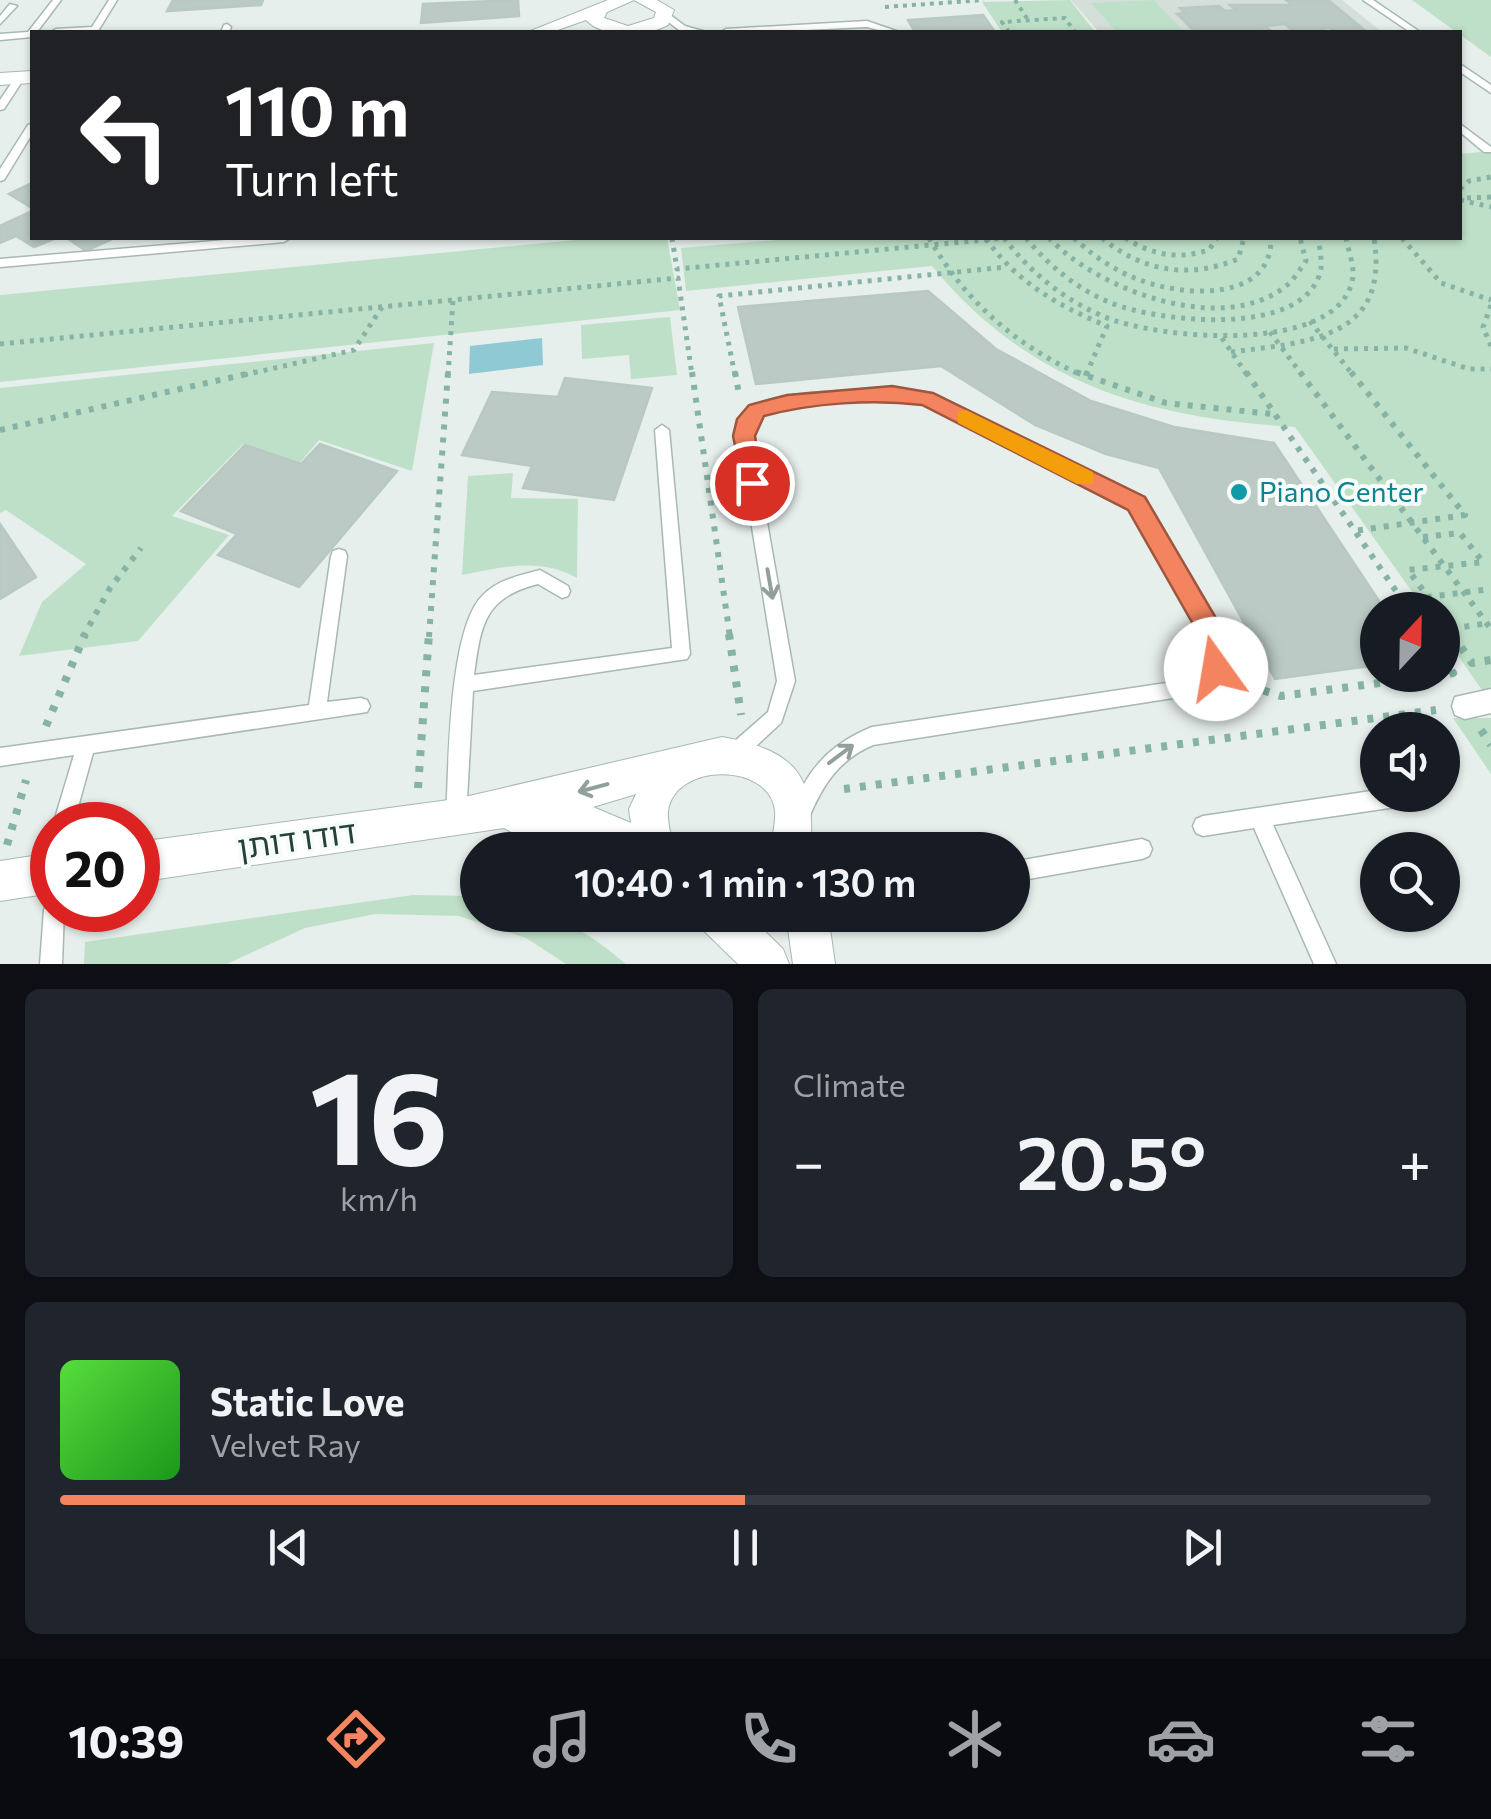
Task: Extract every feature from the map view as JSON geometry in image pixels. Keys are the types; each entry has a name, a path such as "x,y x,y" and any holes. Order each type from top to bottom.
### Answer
{"street":[{"path":"638,30 652,28 664,9 642,0"},
{"path":"611,3 595,20 619,30"},
{"path":"542,30 611,3"},
{"path":"740,750 784,787 794,810 794,832"},
{"name":"דודו דותן","path":"160,859 456,818 560,796 710,753 740,750"},
{"path":"650,832 654,797 668,776 687,761"},
{"name":"דודו דותן","path":"456,818 578,820 614,832"},
{"path":"2,868 30,871"},
{"path":"735,932 768,964"},
{"path":"813,932 814,964"}],"lane":[{"path":"35,30 56,0"},
{"path":"82,30 95,29 113,0"},
{"path":"1367,0 1412,30"},
{"path":"1379,0 1388,12"},
{"path":"0,21 13,6"},
{"path":"664,9 677,26 694,30"},
{"path":"761,30 867,24 887,30"},
{"path":"0,37 30,34"},
{"path":"1462,68 1491,90"},
{"path":"0,107 17,78"},
{"path":"1464,131 1491,133"},
{"path":"1464,131 1488,150"},
{"path":"0,178 27,144"},
{"path":"0,263 181,242 232,240"},
{"path":"740,750 775,717 786,680 745,446 746,424 757,410 774,404 912,394 1136,504 1210,630 1217,652 1212,675 1194,687 872,736 837,755 808,794 798,832"},
{"path":"466,684 681,654 662,430"},
{"path":"318,712 338,556"},
{"path":"456,818 467,655 482,605 510,584 540,577 562,592"},
{"path":"0,757 361,706"},
{"path":"70,802 86,745"},
{"path":"1202,826 1360,802"},
{"path":"1259,817 1324,964"},
{"path":"1030,869 1142,850"},
{"path":"51,964 53,932"}],"path":[{"path":"1015,0 1029,20"},
{"path":"1008,30 1002,22 1065,18 1074,30"},
{"path":"1462,187 1469,181 1491,177"},
{"path":"1462,199 1491,196"},
{"path":"1462,199 1491,206"},
{"path":"672,240 740,750"},
{"path":"988,240 1008,267 1056,304 1107,326 1086,376"},
{"path":"1006,240 1022,263 1063,296 1118,322 1182,338 1270,332 1320,318 1349,289 1355,259 1347,240"},
{"path":"1028,240 1043,260 1078,287 1123,308 1177,320 1234,320 1292,306 1316,286 1325,263 1319,240"},
{"path":"1051,240 1081,270 1117,289 1162,302 1215,305 1272,296 1298,280 1306,261 1301,240"},
{"path":"1077,240 1114,269 1145,282 1180,290 1216,291 1248,282 1267,268 1274,252 1271,240"},
{"path":"1105,240 1146,264 1195,272 1238,259 1246,247 1244,240"},
{"path":"1129,240 1151,252 1180,258 1208,250 1216,240"},
{"path":"1231,352 1322,336 1360,316 1379,282 1374,240"},
{"path":"1404,240 1441,283 1491,302 1482,327 1491,346"},
{"path":"0,344 454,300 931,241 949,273 1004,331 1086,376 1166,403 1272,414"},
{"path":"746,424 719,296 1008,267"},
{"path":"409,824 419,786 454,300"},
{"path":"0,430 354,350 383,307"},
{"path":"1310,321 1465,515 1354,531"},
{"path":"1270,332 1490,625"},
{"path":"1222,338 1396,592"},
{"path":"1333,349 1406,348 1469,369 1491,369"},
{"path":"1422,537 1460,533 1483,562 1408,570 1428,597 1491,589"},
{"path":"2,868 35,752 91,619 112,578 141,548"},
{"path":"1490,625 1448,629 1472,663 1491,660"},
{"path":"1212,675 1281,696 1360,686"},
{"path":"808,794 1478,704"}],"shaded area":[{"path":"1071,0 1342,0 1380,30 1097,30"}],"green space":[{"path":"1070,0 1093,30 1001,30 982,2"},
{"path":"1154,0 1182,30 1115,30 1091,3"},
{"path":"1412,0 1491,0 1491,57 1462,36 1462,30 1454,30"},
{"path":"1491,151 1491,703 1460,658 1460,592 1412,592 1295,427 1190,415 1095,387 1009,340 969,306 932,266 686,291 681,248 776,240 1462,240 1462,154"},
{"path":"576,240 667,240 680,310 0,382 0,295"},
{"path":"670,317 677,375 631,379 629,355 582,359 581,325"},
{"path":"434,343 412,471 319,440 299,464 243,444 172,516 229,535 138,641 19,656 42,602 86,564 6,510 0,513 0,388"},
{"path":"513,473 511,498 578,499 577,578 535,566 462,575 468,476"},
{"path":"1460,718 1491,718 1491,774 1460,728"},
{"path":"413,895 460,896 460,916 375,914 305,928 227,964 84,964 85,942"},
{"path":"508,932 582,932 626,964 566,964 526,938"}],"water":[{"path":"542,338 543,365 469,374 470,346"}],"building":[{"path":"173,0 263,0 261,5 167,11"},
{"path":"518,0 519,16 421,23 423,4"},
{"path":"1286,0 1328,0 1365,30 1292,30 1285,24 1265,26 1270,30 1193,30 1177,14 1185,13 1180,8 1219,6 1225,11 1236,10 1230,5 1292,5"},
{"path":"983,15 994,30 914,30 908,20"},
{"path":"30,184 30,207 9,194"},
{"path":"30,212 30,240 51,240 34,247 16,236 0,243 0,226"},
{"path":"70,240 110,240 86,251"},
{"name":"Piano Center","path":"928,291 996,349 1091,401 1174,427 1274,443 1373,592 1360,592 1360,667 1275,679 1159,468 1106,454 1035,425 941,366 756,384 738,307"},
{"path":"565,378 652,388 614,500 523,488 532,466 462,455 492,392 558,397"},
{"path":"320,444 397,471 299,587 218,555 237,534 181,511 245,445 301,464"},
{"path":"0,524 36,577 0,599"}],"slow traffic":[{"path":"966,418 1085,478"}],"place":[{"name":"Piano Center","path":"1239,492"}],"route":[{"path":"752,483 744,436 748,419 757,410 787,402 892,394 926,398 1136,504 1146,513 1210,630 1217,652 1216,669"}]}
